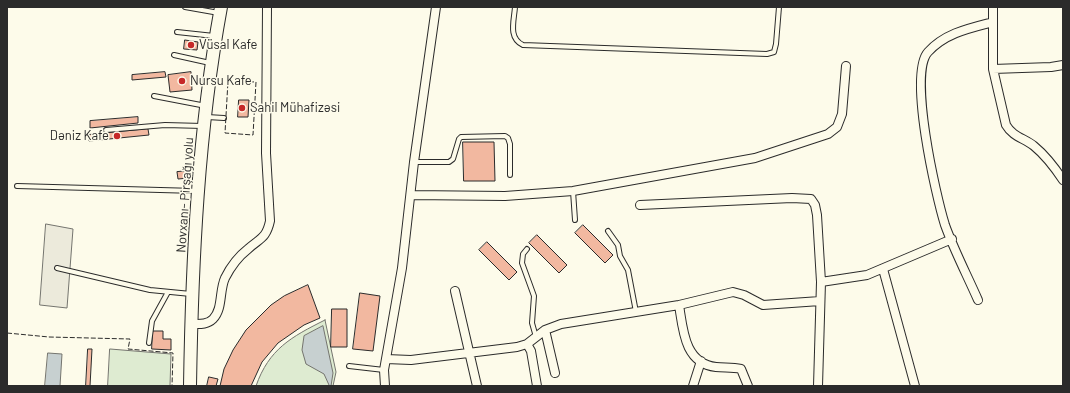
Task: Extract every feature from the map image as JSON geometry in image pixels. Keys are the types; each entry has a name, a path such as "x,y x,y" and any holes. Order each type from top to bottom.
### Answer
{"main road":[{"name":"Novxanı- Pirşağı yolu","path":"190,386 198,191 205,116 220,10"}],"street":[{"path":"192,324 207,323 212,320 217,313 225,278 248,249 263,238 268,232 270,221 266,154 267,7"},
{"path":"386,386 384,370 402,268 414,162 436,7"},
{"path":"993,7 993,69 1006,125 1011,133 1032,144 1057,170 1063,180"},
{"path":"978,300 945,225 926,146 922,66 927,52 945,38 963,29 993,22"},
{"path":"993,69 1051,67 1063,65"},
{"path":"411,195 505,196 573,191 755,158 828,134 837,127 842,114 846,66"},
{"path":"640,204 792,198 811,199 815,204 817,215 821,282 818,386"},
{"path":"821,282 848,279 883,269 952,239"},
{"path":"883,269 915,386"},
{"path":"455,291 477,386"},
{"path":"386,359 411,360 517,347 527,344 545,330 561,324 679,305 733,292 744,295 764,305 820,301"},
{"path":"679,305 687,347 694,357 715,367 741,369 748,386"},
{"path":"545,330 554,373"},
{"path":"527,344 531,351 537,386"},
{"path":"693,386 701,361"}],"lane":[{"path":"185,7 220,10"},
{"path":"515,7 513,36 516,42 523,45 767,54 774,52 779,7"},
{"path":"177,32 216,36"},
{"path":"174,55 212,64"},
{"path":"154,96 205,116 224,118"},
{"path":"106,130 165,125 205,116"},
{"path":"414,162 449,162 453,159 461,137 505,136 508,138 510,144 510,175"},
{"path":"17,186 198,191"},
{"path":"573,191 575,220"},
{"path":"608,231 618,245 620,256 628,270 636,312"},
{"path":"526,249 521,258 534,296 532,323 536,337"},
{"path":"57,268 137,288 193,294"},
{"path":"149,343 152,321 168,292"},
{"path":"350,366 384,370"}],"green space":[{"path":"325,320 336,372 333,386 256,386 267,362 275,353 302,332"},
{"path":"110,349 171,354 170,386 108,386"}],"shaded area":[{"path":"46,224 73,229 67,308 40,305"},
{"path":"323,326 333,373 331,386 328,386 329,385 324,374 306,364 302,350 304,336"},
{"path":"48,353 62,354 60,386 45,386"}],"building":[{"path":"185,40 198,42 197,50 184,49"},
{"path":"165,72 166,77 132,80 132,75"},
{"path":"191,72 192,90 170,92 168,75"},
{"path":"239,100 249,100 248,117 238,117"},
{"path":"138,117 138,123 90,128 90,121"},
{"path":"148,129 149,135 89,141 88,135"},
{"path":"463,142 494,142 495,181 464,181"},
{"path":"189,171 189,178 178,179 177,172"},
{"path":"583,225 613,255 605,263 575,233"},
{"path":"537,235 567,265 559,273 529,243"},
{"path":"487,242 517,272 509,280 479,250"},
{"path":"308,285 320,318 304,325 278,343 262,362 251,386 220,386 224,369 233,350 246,330 271,305 284,296"},
{"path":"360,293 380,296 373,351 353,349"},
{"path":"332,309 347,309 347,347 331,347"},
{"path":"153,331 163,331 163,339 171,339 171,350 152,349"},
{"path":"88,349 92,349 90,386 86,386"},
{"path":"209,377 218,379 216,386 207,386"}],"fence":[{"path":"228,81 256,82 253,135 225,133 228,81"},
{"path":"7,333 49,337 130,339 128,349 173,353 172,386"}],"place":[{"name":"Vüsal Kafe","path":"191,45"},
{"name":"Nursu Kafe","path":"182,81"},
{"name":"Sahil Mühafizəsi","path":"242,108"},
{"name":"Dəniz Kafe","path":"117,136"}]}
